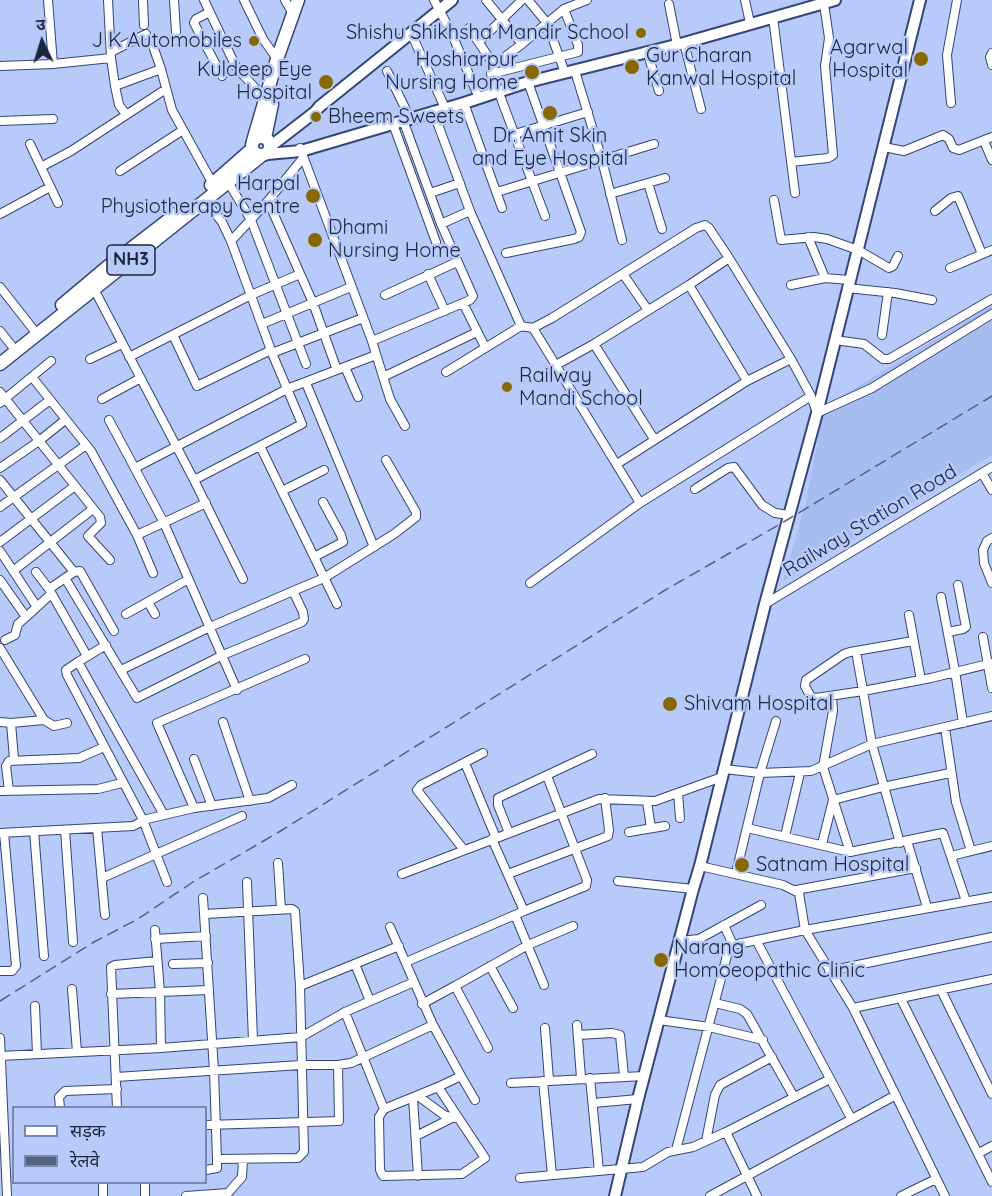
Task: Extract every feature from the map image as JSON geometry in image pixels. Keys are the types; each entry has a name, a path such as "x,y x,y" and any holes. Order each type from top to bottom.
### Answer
{"highway":[{"path":"261,146 290,35 292,14 298,0"},
{"path":"261,146 265,99 277,59 306,0"},
{"name":"NH3","path":"0,355 94,289 205,201 228,182 261,146"},
{"name":"NH3","path":"0,364 106,267 261,146"}],"main road":[{"path":"261,146 308,110 319,107 411,33 436,5 452,0"},
{"path":"261,146 303,151 528,82 680,44 835,0"},
{"path":"615,1196 765,604 817,413 920,0"}],"street":[{"path":"48,0 53,64"},
{"path":"108,0 115,86 119,105 126,114"},
{"path":"143,0 144,25"},
{"path":"174,0 176,32"},
{"path":"204,0 208,13 236,67 265,99"},
{"path":"244,0 259,32 277,59"},
{"path":"285,0 292,14"},
{"path":"486,0 522,44"},
{"path":"479,42 522,0"},
{"path":"528,0 547,23 560,57 570,72 588,111 622,240"},
{"path":"545,216 516,134 491,74 494,65 564,9 587,0"},
{"path":"745,0 750,23"},
{"path":"951,104 947,55 957,0"},
{"path":"669,3 700,109"},
{"path":"791,162 828,158 833,155 825,72 830,38 824,4"},
{"path":"436,5 451,32 479,98"},
{"path":"491,74 578,52 579,49 564,9"},
{"path":"208,13 194,23 222,76"},
{"path":"773,17 795,193"},
{"path":"469,28 494,65"},
{"path":"411,33 445,108"},
{"path":"0,66 53,64 111,55 146,34"},
{"path":"153,46 172,110 213,184"},
{"path":"647,51 659,91"},
{"path":"992,53 990,57 992,65"},
{"path":"115,86 161,69"},
{"path":"387,71 436,242"},
{"path":"506,253 579,237 580,228 528,82"},
{"path":"41,166 71,151 166,89"},
{"path":"464,103 502,208"},
{"path":"433,111 470,211 521,326"},
{"path":"516,134 588,111"},
{"path":"0,121 53,119"},
{"path":"372,341 470,300 473,296 441,224 402,120"},
{"path":"120,171 183,130"},
{"path":"884,147 904,151 943,135 949,139 953,148 959,150 988,139 992,160"},
{"path":"30,144 58,203"},
{"path":"497,192 654,144"},
{"path":"231,241 268,201 303,151"},
{"path":"303,151 372,341 390,399 405,426"},
{"path":"610,194 665,178"},
{"path":"228,182 251,220 306,364"},
{"path":"430,193 460,183"},
{"path":"648,183 662,228"},
{"path":"0,214 50,187"},
{"path":"934,211 951,198 958,196 982,254"},
{"path":"774,200 781,240 808,237 827,239 858,250 889,268 893,266 898,256"},
{"path":"194,480 302,424 272,352 231,241 222,222 205,201"},
{"path":"268,201 324,333 358,397"},
{"path":"441,224 470,211"},
{"path":"446,372 521,326 532,328 705,225 729,258 791,358 811,396 817,413 855,398 992,314"},
{"path":"808,237 825,278"},
{"path":"950,268 992,250"},
{"path":"555,365 594,344 729,258"},
{"path":"385,295 457,262"},
{"path":"129,357 251,295 300,274"},
{"path":"428,274 445,311"},
{"path":"623,274 648,310"},
{"path":"791,285 825,278 932,300"},
{"path":"689,285 747,381"},
{"path":"0,286 35,332"},
{"path":"262,324 351,287"},
{"path":"94,289 139,379 206,503 243,579"},
{"path":"882,335 888,292"},
{"path":"835,340 864,344 883,359 889,359 992,299"},
{"path":"463,303 485,347"},
{"path":"173,335 198,386 272,352 363,318"},
{"path":"532,328 640,503"},
{"path":"0,331 12,346"},
{"path":"383,377 477,332"},
{"path":"90,359 122,344"},
{"path":"594,344 654,439"},
{"path":"135,468 287,389 376,355"},
{"path":"617,464 747,381 791,358"},
{"path":"3,401 51,361"},
{"path":"32,377 86,445 137,535 153,573"},
{"path":"102,399 139,379"},
{"path":"306,383 374,547"},
{"path":"0,392 3,401 23,420 100,517 101,523 89,532 88,536 110,560"},
{"path":"530,583 640,503 811,396"},
{"path":"0,438 50,400"},
{"path":"0,468 65,420"},
{"path":"109,420 164,523 237,690"},
{"path":"0,507 86,445"},
{"path":"260,446 337,604"},
{"path":"121,670 210,627 324,578 414,520 417,514 386,460"},
{"path":"695,489 728,468 734,467 762,505 775,513 789,515"},
{"name":"Railway Station Road","path":"765,604 992,467"},
{"path":"282,491 324,470"},
{"path":"982,473 992,490"},
{"path":"0,480 74,572"},
{"path":"0,542 75,486"},
{"path":"314,557 343,542 323,502"},
{"path":"137,535 206,503"},
{"path":"13,571 93,509"},
{"path":"992,538 987,541 982,550 992,583"},
{"path":"0,551 37,607"},
{"path":"2,644 15,635 18,624 50,592 65,578 79,570 114,631"},
{"path":"36,572 87,656"},
{"path":"65,578 135,696 139,698 223,655 302,622 303,612 293,591"},
{"path":"0,580 26,617"},
{"path":"126,614 188,580"},
{"path":"948,632 966,627 958,585"},
{"path":"941,597 963,723"},
{"path":"148,602 155,614"},
{"path":"909,615 921,680"},
{"path":"0,631 2,644 44,720 54,726 67,723"},
{"path":"983,637 990,664 991,682"},
{"path":"914,641 841,655 806,680 805,686 811,697 832,696 921,680 990,664"},
{"path":"106,645 68,668 66,672 143,820 167,882"},
{"path":"856,651 872,744 883,787 916,868 927,907"},
{"path":"194,808 158,723 305,659"},
{"path":"78,662 164,815"},
{"path":"832,696 833,711 823,767 850,852"},
{"path":"402,874 509,832 605,798 647,802 663,799 723,773 800,772 823,767 872,744 992,716"},
{"path":"0,722 44,720"},
{"path":"736,873 760,773 776,721"},
{"path":"223,722 250,801"},
{"path":"11,723 14,759"},
{"path":"945,728 950,773 958,812 971,851"},
{"path":"104,747 79,758 14,759 7,763 4,791 98,789 122,783"},
{"path":"464,850 417,790 421,785 483,753"},
{"path":"509,832 498,805 498,798 592,754"},
{"path":"194,759 212,806"},
{"path":"465,763 524,910"},
{"path":"785,836 800,772"},
{"path":"833,800 950,773"},
{"path":"406,962 524,910 586,886 587,880 547,776"},
{"path":"0,971 12,971 16,966 2,833 133,826 143,820 194,808 268,798 292,785"},
{"path":"678,793 680,818"},
{"path":"508,874 608,836 605,798"},
{"path":"822,844 833,800"},
{"path":"647,802 651,828"},
{"path":"102,878 242,816"},
{"path":"629,832 665,826"},
{"path":"97,828 105,915"},
{"path":"747,828 850,852 943,833 966,901"},
{"path":"65,830 73,942"},
{"path":"34,831 44,956"},
{"path":"951,856 992,846"},
{"path":"278,863 281,909"},
{"path":"700,866 736,873 796,890 916,868"},
{"path":"618,881 693,889"},
{"path":"247,882 253,1041"},
{"path":"796,890 800,897 805,930 853,1008 945,1196"},
{"path":"676,1150 728,951 733,945 927,907 992,897"},
{"path":"203,898 217,1159 217,1168 207,1170"},
{"path":"680,941 695,940 761,905"},
{"path":"205,914 281,909 295,911 300,986 304,1152 302,1156 294,1158 217,1159"},
{"path":"515,915 544,985"},
{"path":"724,925 733,945"},
{"path":"422,1004 528,945 573,926"},
{"path":"390,927 422,1004 475,1100"},
{"path":"161,1048 160,992 155,934 206,936"},
{"path":"829,971 992,937"},
{"path":"756,940 851,1118"},
{"path":"300,986 399,946"},
{"path":"117,1106 110,971 112,965 157,961"},
{"path":"173,964 208,963"},
{"path":"355,964 370,1001"},
{"path":"490,966 513,1008"},
{"path":"853,1008 992,979"},
{"path":"1,1056 161,1048 301,1036 345,1012 414,982"},
{"path":"455,986 488,1048"},
{"path":"72,989 76,1052"},
{"path":"111,994 209,990"},
{"path":"941,990 992,1094"},
{"path":"901,999 992,1182"},
{"path":"715,1003 744,1011 750,1017 794,1096"},
{"path":"34,1006 37,1054"},
{"path":"345,1012 384,1108"},
{"path":"659,1020 709,1027 763,1040"},
{"path":"577,1024 581,1078"},
{"path":"116,1077 351,1063 434,1025"},
{"path":"545,1028 552,1175"},
{"path":"578,1035 612,1033 620,1035 624,1076"},
{"path":"0,1038 2,1110 10,1181 7,1196"},
{"path":"706,1141 715,1095 720,1084 772,1057"},
{"path":"207,1125 339,1121 338,1065"},
{"path":"438,1087 456,1119 485,1158 465,1174 387,1177 381,1174 379,1117 384,1108 416,1097 461,1076"},
{"path":"511,1083 644,1076"},
{"path":"590,1078 599,1171"},
{"path":"520,1178 643,1167 676,1150 693,1147 726,1132 830,1079"},
{"path":"60,1106 59,1097 65,1092 117,1089"},
{"path":"710,1196 896,1095"},
{"path":"416,1097 444,1115 456,1119"},
{"path":"416,1097 418,1176"},
{"path":"594,1104 638,1099"},
{"path":"416,1136 456,1119"},
{"path":"726,1132 757,1196"},
{"path":"979,1153 992,1146"},
{"path":"186,1196 228,1193 242,1176 243,1159"},
{"path":"901,1196 936,1179"}],"shaded area":[{"path":"992,305 992,455 783,581 806,503 824,407"}],"railway":[{"path":"0,1001 279,832 662,592 787,520 992,396"}],"place":[{"name":"Shishu Shikhsha Mandir School","path":"641,33"},
{"name":"J K Automobiles","path":"254,41"},
{"name":"Agarwal Hospital","path":"921,59"},
{"name":"Gur Charan Kanwal Hospital","path":"632,67"},
{"name":"Hoshiarpur Nursing Home","path":"532,72"},
{"name":"Kuldeep Eye Hospital","path":"326,82"},
{"name":"Dr. Amit Skin and Eye Hospital","path":"550,113"},
{"name":"Bheem Sweets","path":"316,117"},
{"name":"Harpal Physiotherapy Centre","path":"313,196"},
{"name":"Dhami Nursing Home","path":"315,240"},
{"name":"Railway Mandi School","path":"507,387"},
{"name":"Shivam Hospital","path":"670,704"},
{"name":"Satnam Hospital","path":"742,865"},
{"name":"Narang Homoeopathic Clinic","path":"661,960"}]}
